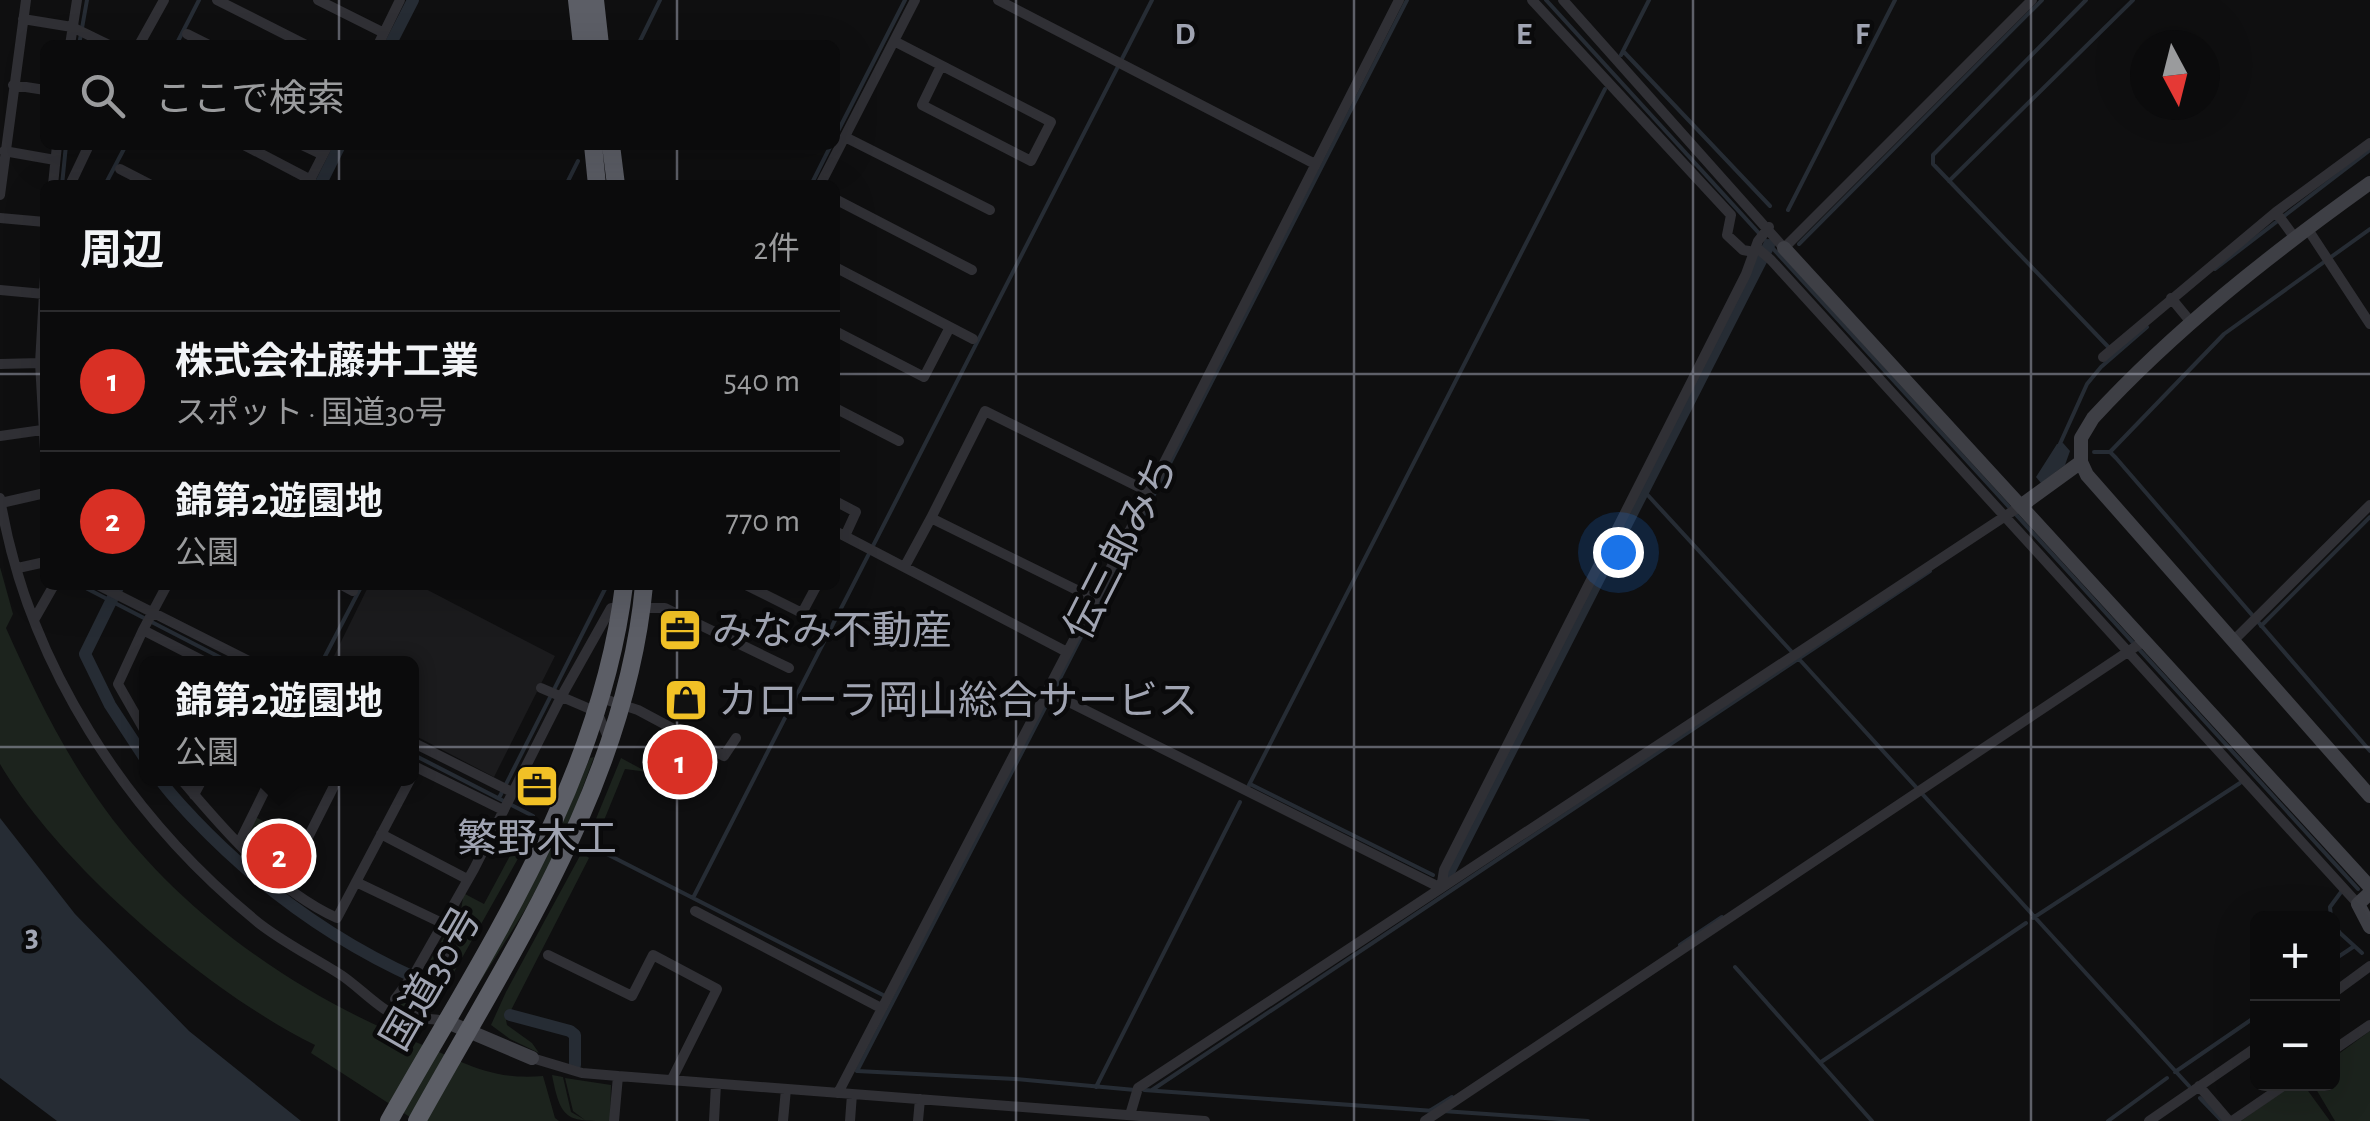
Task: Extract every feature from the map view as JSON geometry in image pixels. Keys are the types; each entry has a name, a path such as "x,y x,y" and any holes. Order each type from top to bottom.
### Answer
{"highway":[{"path":"577,0 581,40"},
{"path":"595,0 599,40"},
{"path":"594,150 596,180"},
{"path":"612,150 615,180"},
{"name":"国道30号","path":"389,1121 551,830 608,704 637,600"},
{"name":"国道30号","path":"417,1121 586,810 610,743 608,704"}],"street":[{"path":"0,195 26,0"},
{"path":"73,40 78,30 77,0"},
{"path":"217,0 296,40"},
{"path":"318,0 384,34"},
{"path":"381,40 400,0"},
{"path":"840,147 915,0"},
{"path":"998,0 1315,164"},
{"name":"伝三郎みち","path":"838,1093 1068,652 1399,0"},
{"path":"1532,0 1604,62 1762,244 2013,511"},
{"path":"1563,0 1604,62 1731,215 1727,235 1743,250 1762,244 1784,248 2358,904 2370,927"},
{"path":"1784,248 2032,0"},
{"path":"141,40 159,2"},
{"path":"23,20 78,30 99,40"},
{"path":"187,34 199,40"},
{"path":"894,41 1052,122 1031,161 922,105 941,66"},
{"path":"12,85 40,89"},
{"path":"845,137 990,210"},
{"path":"2109,353 2370,142"},
{"path":"58,150 68,180"},
{"path":"55,180 83,150"},
{"path":"253,150 305,180"},
{"path":"310,180 325,150"},
{"path":"823,180 838,150"},
{"path":"4,151 62,169"},
{"path":"120,169 141,180"},
{"path":"2370,183 2190,321 2093,418 2082,438 2081,462 2087,475 2370,796"},
{"path":"840,202 972,270"},
{"path":"2279,216 2328,260 2370,324"},
{"path":"0,218 40,222"},
{"path":"1441,888 1444,870 1762,244"},
{"path":"840,270 972,339"},
{"path":"0,290 40,294"},
{"path":"2173,301 2190,321"},
{"path":"840,333 924,377 950,328"},
{"path":"0,364 40,363"},
{"path":"840,411 899,441"},
{"path":"905,566 985,412 1149,492"},
{"path":"0,436 40,441"},
{"path":"1126,1117 1136,1090 2013,511 2081,462"},
{"path":"40,495 0,501 34,620 98,746 154,820 257,922 354,983 389,1012 582,1072 988,1104 1055,1115 1205,1121"},
{"path":"840,503 856,512 840,534 1068,652"},
{"path":"2233,641 2370,505"},
{"path":"931,518 1095,599"},
{"path":"18,568 40,563"},
{"path":"34,620 51,590"},
{"path":"111,590 188,656"},
{"path":"139,721 118,684 164,590"},
{"path":"756,590 802,613 814,590"},
{"path":"395,998 444,924 552,692 610,608 637,600 665,608 789,668"},
{"path":"148,620 236,656"},
{"path":"2133,648 2370,890 2358,904"},
{"path":"1434,1115 2133,648"},
{"path":"1047,691 1441,888"},
{"path":"552,692 608,704 724,756 736,738"},
{"path":"419,746 506,797"},
{"path":"419,774 506,797"},
{"path":"186,786 284,884 337,918 405,786"},
{"path":"194,796 198,786"},
{"path":"240,842 267,786"},
{"path":"284,884 334,786"},
{"path":"381,834 467,879"},
{"path":"356,882 444,924"},
{"path":"414,1017 450,942 453,906"},
{"path":"694,910 882,1008"},
{"path":"548,955 632,996 653,955 717,989 672,1079"},
{"path":"2340,988 2370,966"},
{"path":"2340,1047 2370,1026"},
{"path":"2149,1121 2250,1051"},
{"path":"614,1121 618,1076"},
{"path":"714,1121 716,1084"},
{"path":"2199,1086 2230,1121 2275,1091"},
{"path":"783,1121 786,1089"},
{"path":"850,1121 852,1094"},
{"path":"918,1121 920,1099"},
{"path":"987,1121 988,1104"}],"shaded area":[{"path":"2063,443 2070,451 2065,465 2041,483 2036,477 2057,444"},
{"path":"0,567 13,614 6,628 51,721 105,809 168,882 204,915 283,974 369,1022 475,1068 506,1075 543,1076 559,1121 416,1121 311,1053 315,1045 230,994 140,923 98,884 26,803 0,764"},
{"path":"367,590 428,590 555,656 494,777 419,738 419,656 334,656"},
{"path":"594,757 565,835 525,910 473,993 561,826 590,758"},
{"path":"621,758 647,772 625,769 598,835 591,831"},
{"path":"255,817 303,841 287,872 281,873 246,841"},
{"path":"0,818 75,914 189,1031 301,1121 57,1121 0,1078"},
{"path":"526,826 533,832 436,1004 456,947 463,897 465,894 484,904"},
{"path":"582,852 589,858 506,1020 539,1053 491,1025"},
{"path":"446,933 446,944 411,1007 392,1008 416,985"},
{"path":"2370,1031 2370,1121 2335,1121 2317,1091 2340,1091 2340,1053"},
{"path":"552,1075 563,1077 571,1112 585,1120 573,1111 565,1078 611,1085 610,1121 584,1120 575,1119 568,1115 559,1102"},
{"path":"2283,1091 2308,1091 2330,1121 2241,1121"}],"waterway":[{"path":"80,40 87,0"},
{"path":"179,40 199,0"},
{"path":"393,40 413,0"},
{"path":"640,40 660,0"},
{"path":"840,127 905,0"},
{"path":"693,898 1152,0"},
{"path":"1055,688 1407,0"},
{"path":"1546,0 2358,889"},
{"path":"1621,55 1649,0"},
{"path":"1788,210 1895,0"},
{"path":"1799,244 2042,0"},
{"path":"2086,0 1933,155 1933,164 2115,354"},
{"path":"1949,181 2133,0"},
{"path":"1623,51 1770,206"},
{"path":"1249,785 1605,89"},
{"path":"62,180 66,150"},
{"path":"108,180 123,150"},
{"path":"322,180 338,150"},
{"path":"814,180 828,150"},
{"path":"2215,269 2370,150"},
{"path":"568,180 578,161"},
{"path":"2110,452 2224,334 2370,229"},
{"path":"1449,872 1769,245"},
{"path":"2059,446 2087,384 2147,327"},
{"path":"2094,452 2110,452 2116,458 2370,751"},
{"path":"1644,491 1791,651"},
{"path":"2261,626 2370,517"},
{"path":"1152,1090 1930,571"},
{"path":"90,590 218,656"},
{"path":"117,590 85,654 110,705 139,749"},
{"path":"325,656 359,590"},
{"path":"499,798 604,590"},
{"path":"1799,659 2189,1086"},
{"path":"1049,700 857,1071 1135,1090"},
{"path":"419,758 533,816"},
{"path":"2033,918 2240,783"},
{"path":"1250,784 1433,875"},
{"path":"165,786 219,844 298,910 356,947 418,979"},
{"path":"1096,1087 1240,802"},
{"path":"595,848 883,995"},
{"path":"2330,911 2344,888"},
{"path":"1680,945 1722,917"},
{"path":"1821,1062 2026,923"},
{"path":"2340,933 2362,953"},
{"path":"2340,956 2353,947"},
{"path":"1735,967 1872,1121"},
{"path":"510,1015 570,1031 575,1035 575,1065"},
{"path":"2175,1072 2250,1020"},
{"path":"2108,1121 2167,1078"},
{"path":"1144,1090 1434,1111"},
{"path":"1431,1110 1452,1097"},
{"path":"2200,1098 2222,1121"},
{"path":"1443,1111 1588,1121"}],"place":[{"name":"みなみ不動産","path":"680,630"},
{"name":"カローラ岡山総合サービス","path":"686,700"},
{"name":"株式会社藤井工業","path":"680,762"},
{"name":"繁野木工","path":"537,786"},
{"name":"錦第2遊園地","path":"279,856"}]}
